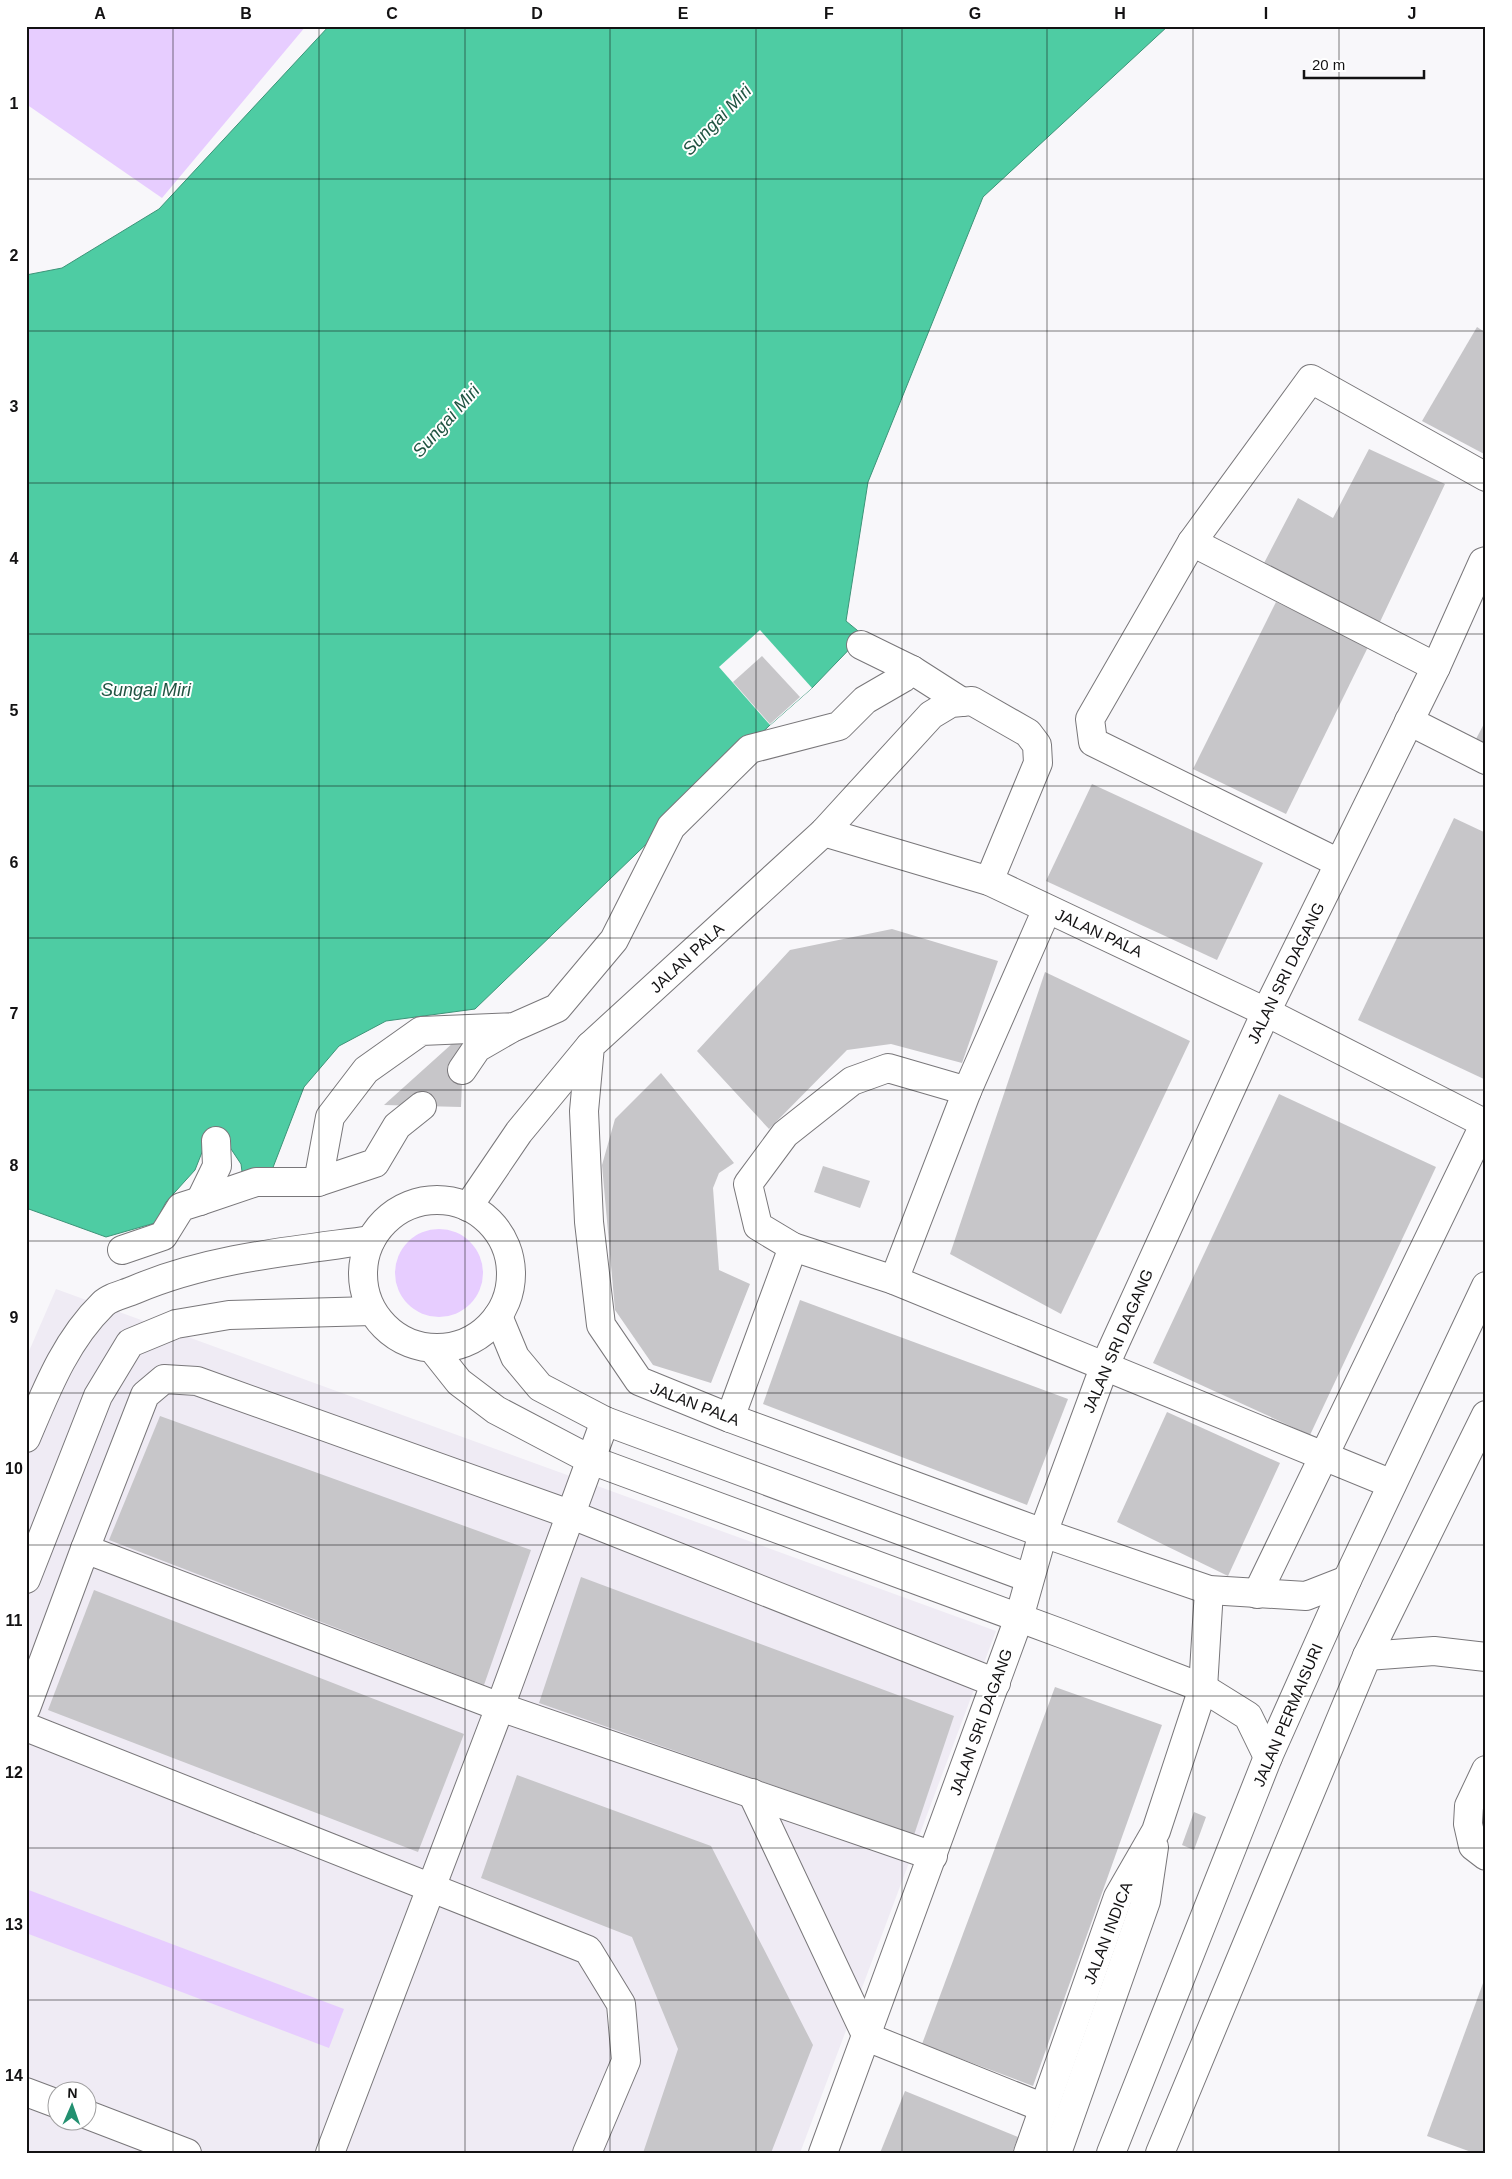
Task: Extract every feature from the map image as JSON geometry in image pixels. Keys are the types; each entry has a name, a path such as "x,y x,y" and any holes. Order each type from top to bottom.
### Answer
{"street":[{"path":"1339,863 1093,742 1090,719 1192,542 1311,379 1486,477"},
{"path":"1192,542 1436,667"},
{"name":"JALAN SRI DAGANG","path":"823,2153 996,1683 1019,1618 1043,1533 1104,1365 1266,1012 1436,667 1483,562 1486,560"},
{"path":"861,645 912,670 962,702"},
{"path":"462,1070 477,1048 514,1027 557,1008 614,940 671,827 750,748 839,726 865,700 904,678 912,670"},
{"path":"824,832 931,715 951,703 972,701 1028,733 1037,745 1038,762 989,881"},
{"path":"1409,721 1486,760"},
{"name":"JALAN PALA","path":"1347,1580 1306,1596 1209,1590 1043,1533 730,1418 639,1381 602,1325 589,1222 584,1111 590,1046 824,832 989,881 1266,1012 1485,1124"},
{"path":"894,1280 967,1091 1047,909"},
{"path":"318,1182 330,1117 366,1070 420,1031 514,1027"},
{"path":"468,1207 519,1132 590,1046"},
{"path":"967,1091 888,1068 852,1081 785,1134 748,1184 758,1226 793,1247 894,1280 1392,1484"},
{"path":"122,1250 163,1236 181,1207 256,1182 318,1182 376,1163 397,1126 422,1106"},
{"path":"1257,1594 1326,1456 1485,1124"},
{"path":"200,1201 217,1166 216,1141"},
{"path":"423,1201 446,1201 468,1207 488,1221 504,1242 511,1266 509,1292 498,1316 480,1334 457,1345 432,1348 408,1343 388,1330 372,1311 364,1288 363,1263 371,1240 384,1222 402,1209 423,1201"},
{"path":"26,1438 46,1388 72,1340 104,1303 159,1279 223,1261 371,1240"},
{"path":"730,1418 793,1247"},
{"name":"JALAN PERMAISURI","path":"1111,2153 1268,1757 1347,1580 1486,1286"},
{"path":"26,1579 98,1396 130,1342 176,1324 229,1315 372,1311"},
{"path":"498,1316 515,1357 540,1387 605,1421 1029,1578"},
{"path":"432,1348 459,1382 496,1410 591,1460 1203,1688 1248,1716 1268,1757"},
{"path":"26,1708 84,1549 145,1395 164,1379 197,1380 572,1515 996,1683"},
{"path":"1163,2150 1367,1656 1486,1415"},
{"path":"330,2153 500,1707 605,1421"},
{"path":"84,1549 500,1707 933,1856"},
{"name":"JALAN INDICA","path":"1028,2153 1118,1898 1156,1831 1203,1688 1209,1590"},
{"path":"1367,1656 1434,1651 1486,1657"},
{"path":"26,1727 588,1950 621,2004 626,2062 587,2153"},
{"path":"1486,1770 1469,1806 1468,1824 1473,1846 1486,1856"},
{"path":"752,1793 867,2037 1044,2108"},
{"path":"1058,2153 1146,1901 1156,1831"},
{"path":"26,2092 48,2100"},
{"path":"98,2119 187,2153"}],"shaded area":[{"path":"26,26 306,26 162,198 26,104"},
{"path":"439,1229 456,1232 470,1242 480,1256 483,1273 480,1290 470,1304 456,1314 439,1317 422,1314 408,1304 398,1290 395,1273 398,1256 408,1242 422,1232"},
{"path":"56,1289 996,1631 800,2153 26,2153 26,1358"},
{"path":"26,1889 344,2009 329,2048 26,1933"}],"water":[{"name":"Sungai Miri","path":"329,26 1168,26 983,197 868,482 846,621 863,635 812,688 770,725 475,1009 386,1021 339,1046 304,1087 272,1170 243,1179 241,1164 223,1137 208,1137 195,1170 166,1202 155,1223 106,1237 26,1208 26,275 62,268 159,209"}],"pier":[{"path":"760,630 812,688 770,725 719,667"}],"building":[{"path":"1477,327 1486,333 1486,455 1422,421"},
{"path":"1369,449 1445,484 1379,624 1263,565 1298,498 1333,518"},
{"path":"1276,602 1368,647 1286,814 1193,769"},
{"path":"762,656 800,697 770,724 733,682"},
{"path":"1486,720 1486,744 1476,739"},
{"path":"1092,784 1263,863 1217,960 1046,881"},
{"path":"1454,818 1486,833 1486,1080 1358,1020"},
{"path":"892,929 998,961 962,1063 891,1044 847,1050 769,1129 697,1051 790,950"},
{"path":"1045,972 1190,1041 1061,1314 950,1254"},
{"path":"464,1033 461,1107 384,1105"},
{"path":"661,1073 734,1163 719,1173 713,1188 719,1270 750,1284 711,1383 653,1365 615,1310 602,1165 615,1119"},
{"path":"1279,1094 1436,1167 1310,1435 1153,1363"},
{"path":"823,1166 870,1181 860,1208 814,1192"},
{"path":"800,1300 1068,1399 1027,1505 763,1404"},
{"path":"1167,1412 1280,1463 1228,1576 1117,1522"},
{"path":"160,1416 531,1550 484,1685 109,1540"},
{"path":"581,1577 954,1716 914,1835 539,1703"},
{"path":"94,1590 464,1734 418,1852 48,1710"},
{"path":"1055,1687 1162,1725 1033,2086 922,2044"},
{"path":"517,1775 711,1846 813,2045 771,2153 643,2153 678,2049 632,1937 481,1878"},
{"path":"1194,1812 1206,1817 1194,1850 1182,1845"},
{"path":"1486,1975 1486,2153 1474,2153 1427,2136"},
{"path":"905,2091 1018,2137 1012,2153 880,2153"}]}
